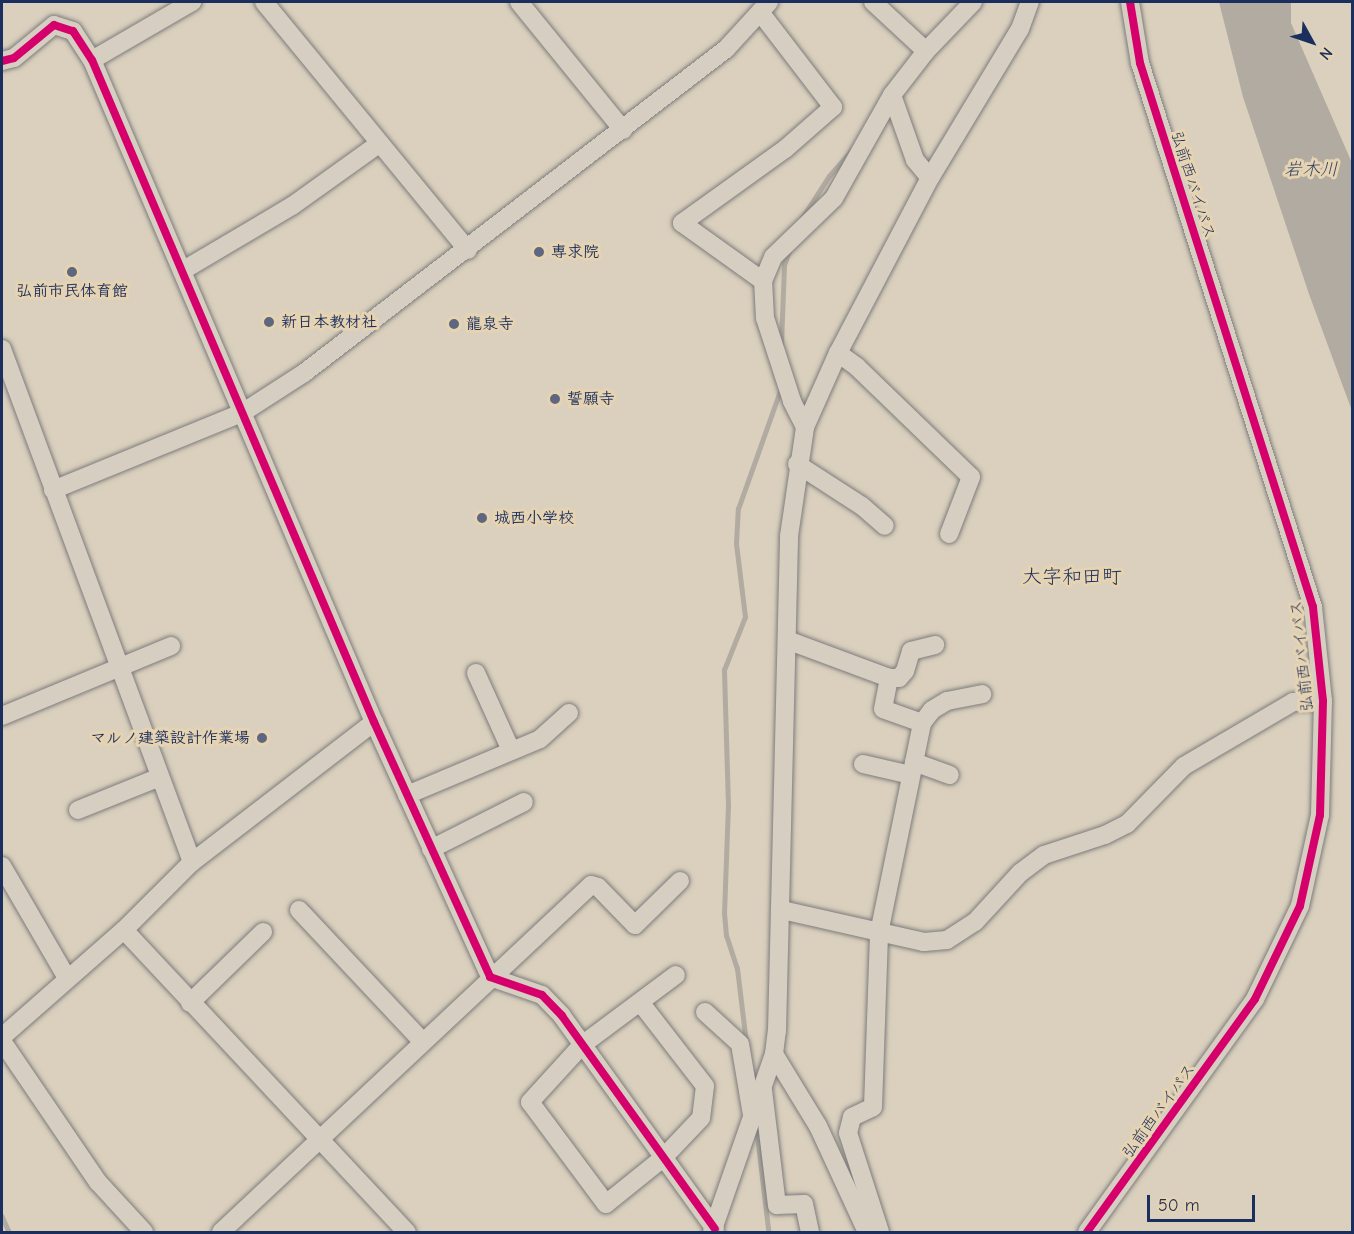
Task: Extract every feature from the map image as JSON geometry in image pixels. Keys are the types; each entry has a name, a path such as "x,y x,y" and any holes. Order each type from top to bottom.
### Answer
{"street":[{"path":"92,60 192,2"},
{"path":"264,2 468,250"},
{"path":"519,2 623,130"},
{"path":"873,2 926,51"},
{"path":"805,427 792,401 765,318 763,281 773,257 834,198 892,95 926,51 973,2"},
{"path":"713,1231 774,1054 782,910 789,536 797,464 805,427 838,353 930,178 1020,29 1030,2"},
{"name":"弘前西バイパス","path":"1087,1233 1255,999 1300,906 1320,814 1323,701 1313,607 1140,63 1130,2"},
{"path":"53,490 242,413 304,373 468,250 726,49 764,7 833,107 785,149 682,223 763,281"},
{"path":"2,61 14,58 54,25 73,31 92,60 374,722 490,978 542,995 582,1045 713,1231"},
{"path":"892,95 915,160 930,178"},
{"path":"182,271 292,206 380,143"},
{"path":"2,349 117,666 192,862"},
{"path":"838,353 857,367 971,477 949,534"},
{"path":"797,464 862,506 885,526"},
{"path":"787,640 889,678 899,678 905,671 911,651 935,645"},
{"path":"2,716 117,666 171,646"},
{"path":"476,673 510,748"},
{"path":"889,678 883,709 922,723"},
{"path":"880,1233 848,1133 852,1117 873,1107 879,933 922,723 932,710 947,701 982,694"},
{"path":"782,910 924,942 947,940 975,922 1020,873 1044,855 1105,835 1127,824 1184,766 1293,702 1323,701"},
{"path":"407,795 510,748 540,739 569,714"},
{"path":"144,1233 98,1182 2,1039 67,978 124,930 192,862 374,722"},
{"path":"863,764 950,775"},
{"path":"78,810 160,777"},
{"path":"431,849 524,802"},
{"path":"2,866 67,978"},
{"path":"221,1233 319,1137 591,885 598,887 635,925 680,881"},
{"path":"299,910 422,1041"},
{"path":"124,930 407,1233"},
{"path":"190,1003 263,932"},
{"path":"640,1002 705,1086 701,1118 663,1158 606,1204 530,1102 582,1045 676,975"},
{"path":"705,1012 740,1044 752,1115"},
{"path":"774,1054 818,1126 867,1233"},
{"path":"763,1085 777,1205 804,1204 810,1233"}],"water":[{"name":"岩木川","path":"1219,2 1291,2 1291,23 1352,163 1352,411 1309,294 1243,97"}],"waterway":[{"path":"802,218 829,176 852,150"},
{"path":"781,344 784,265 789,251"},
{"path":"746,1043 737,969 726,936 724,914 728,806 724,670 745,617 736,544 738,509 781,388"},
{"path":"757,1132 769,1232"},
{"path":"2,1216 9,1232"}],"cycle path":[{"path":"1087,1232 1255,999 1300,906 1320,815 1323,701 1313,607 1140,63 1130,2"},
{"path":"2,61 14,58 54,25 73,31 92,60 374,722 490,977 542,995 562,1016 715,1229"}],"place":[{"name":"専求院","path":"539,252"},
{"name":"弘前市民体育館","path":"72,272"},
{"name":"新日本教材社","path":"269,322"},
{"name":"龍泉寺","path":"454,324"},
{"name":"誓願寺","path":"555,399"},
{"name":"城西小学校","path":"482,518"},
{"name":"マルノ建築設計作業場","path":"262,738"}],"district":[{"name":"大字和田町","path":"1072,576"}]}
